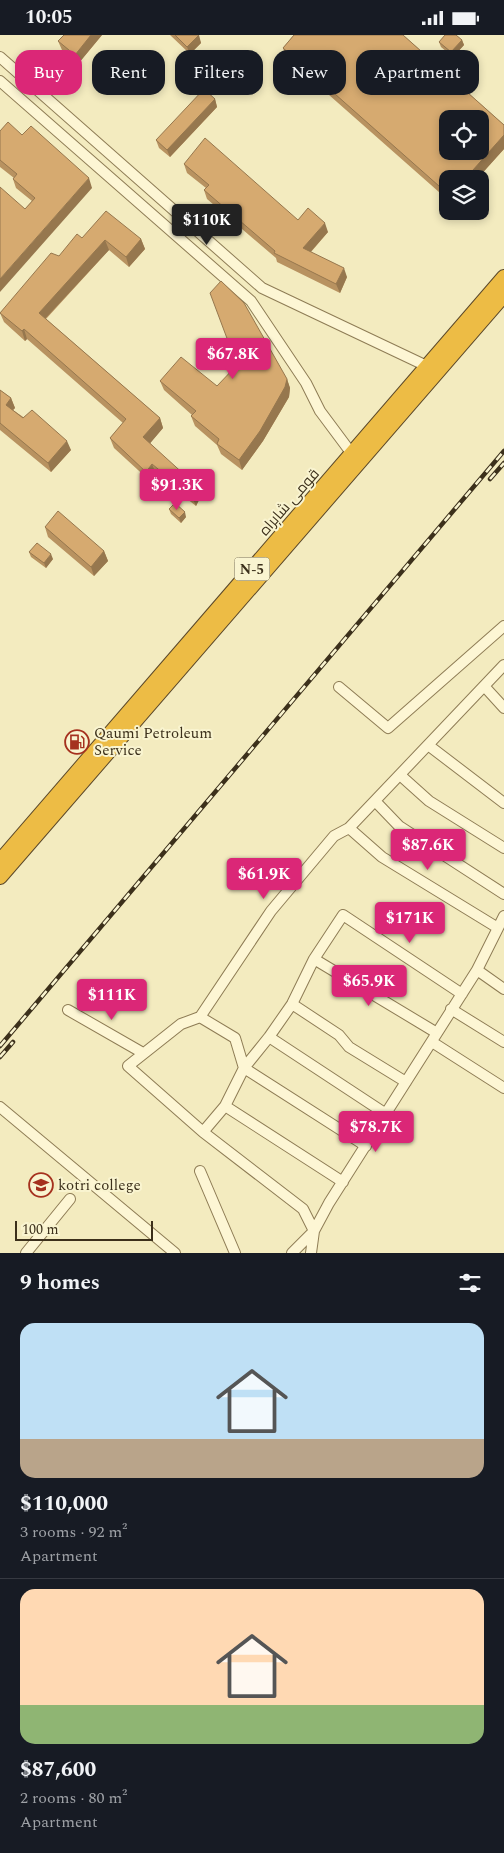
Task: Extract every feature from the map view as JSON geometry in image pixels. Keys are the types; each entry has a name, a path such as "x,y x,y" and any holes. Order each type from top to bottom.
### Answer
{"highway":[{"name":"قومی شاہراہ","path":"0,877 432,369 504,277"},
{"name":"قومی شاہراہ","path":"432,369 504,295"},
{"name":"قومی شاہراہ","path":"0,861 356,458"}],"street":[{"path":"0,57 262,288 432,369"},
{"path":"0,81 251,301 306,383 320,411 356,458"},
{"path":"339,687 388,728 504,625"},
{"path":"311,1253 314,1231 302,1209 203,1132 128,1066 181,1025 200,1017 271,911 334,836 349,828 504,665"},
{"path":"484,686 504,708"},
{"path":"428,745 504,803"},
{"path":"400,775 429,801 504,848"},
{"path":"374,801 400,826 504,894"},
{"path":"349,828 382,857 498,928"},
{"path":"203,1132 225,1106 244,1068 292,1004 314,959 344,915 462,994"},
{"path":"292,1253 314,1231 477,970 504,916"},
{"path":"314,959 435,1038 504,1087"},
{"path":"477,970 504,989"},
{"path":"292,1004 339,1035 349,1047 406,1082"},
{"path":"451,1009 504,1042"},
{"path":"68,1010 143,1053"},
{"path":"200,1017 235,1037 244,1068 366,1146"},
{"path":"269,1037 386,1115"},
{"path":"225,1106 343,1182"},
{"path":"0,1107 175,1253"},
{"path":"200,1171 236,1253"},
{"path":"26,1253 70,1199"}],"building":[{"path":"64,35 91,35 79,50 69,50 58,41"},
{"path":"175,35 199,35 187,47"},
{"path":"294,35 403,35 420,50 356,50 356,95 470,95 487,110 439,110 439,160 482,160 473,170 439,170 439,186 336,95 346,95 346,50 285,50 283,48"},
{"path":"445,35 456,35 462,40 453,50 449,50 439,42"},
{"path":"198,95 211,95 215,99 167,150 156,140"},
{"path":"489,112 504,125 504,135 489,152"},
{"path":"8,122 22,135 31,126 89,178 0,279 0,187 25,209 35,198 13,179 17,174 0,160 0,131"},
{"path":"205,138 298,220 308,208 325,223 303,248 344,268 336,284 274,253 275,251 204,190 209,185 184,164"},
{"path":"106,211 141,239 126,257 105,240 39,313 160,418 143,437 198,487 192,497 152,464 146,472 110,438 126,419 24,329 22,331 0,313 51,253 59,256 77,234 82,238"},
{"path":"221,281 244,303 287,379 285,387 260,431 239,460 217,444 219,439 191,416 196,411 160,381 181,357 217,386 237,365 210,293"},
{"path":"0,390 11,398 6,405 23,418 32,410 67,441 48,463 0,423"},
{"path":"175,503 185,512 179,518 169,509"},
{"path":"58,511 104,551 91,567 45,527"},
{"path":"37,543 51,554 44,563 29,552"}],"railway":[{"path":"0,1046 504,451"},
{"path":"490,479 504,463"},
{"path":"0,1057 13,1042"}],"place":[{"name":"Qaumi Petroleum Service","path":"77,742"},
{"name":"kotri college","path":"41,1185"}]}
